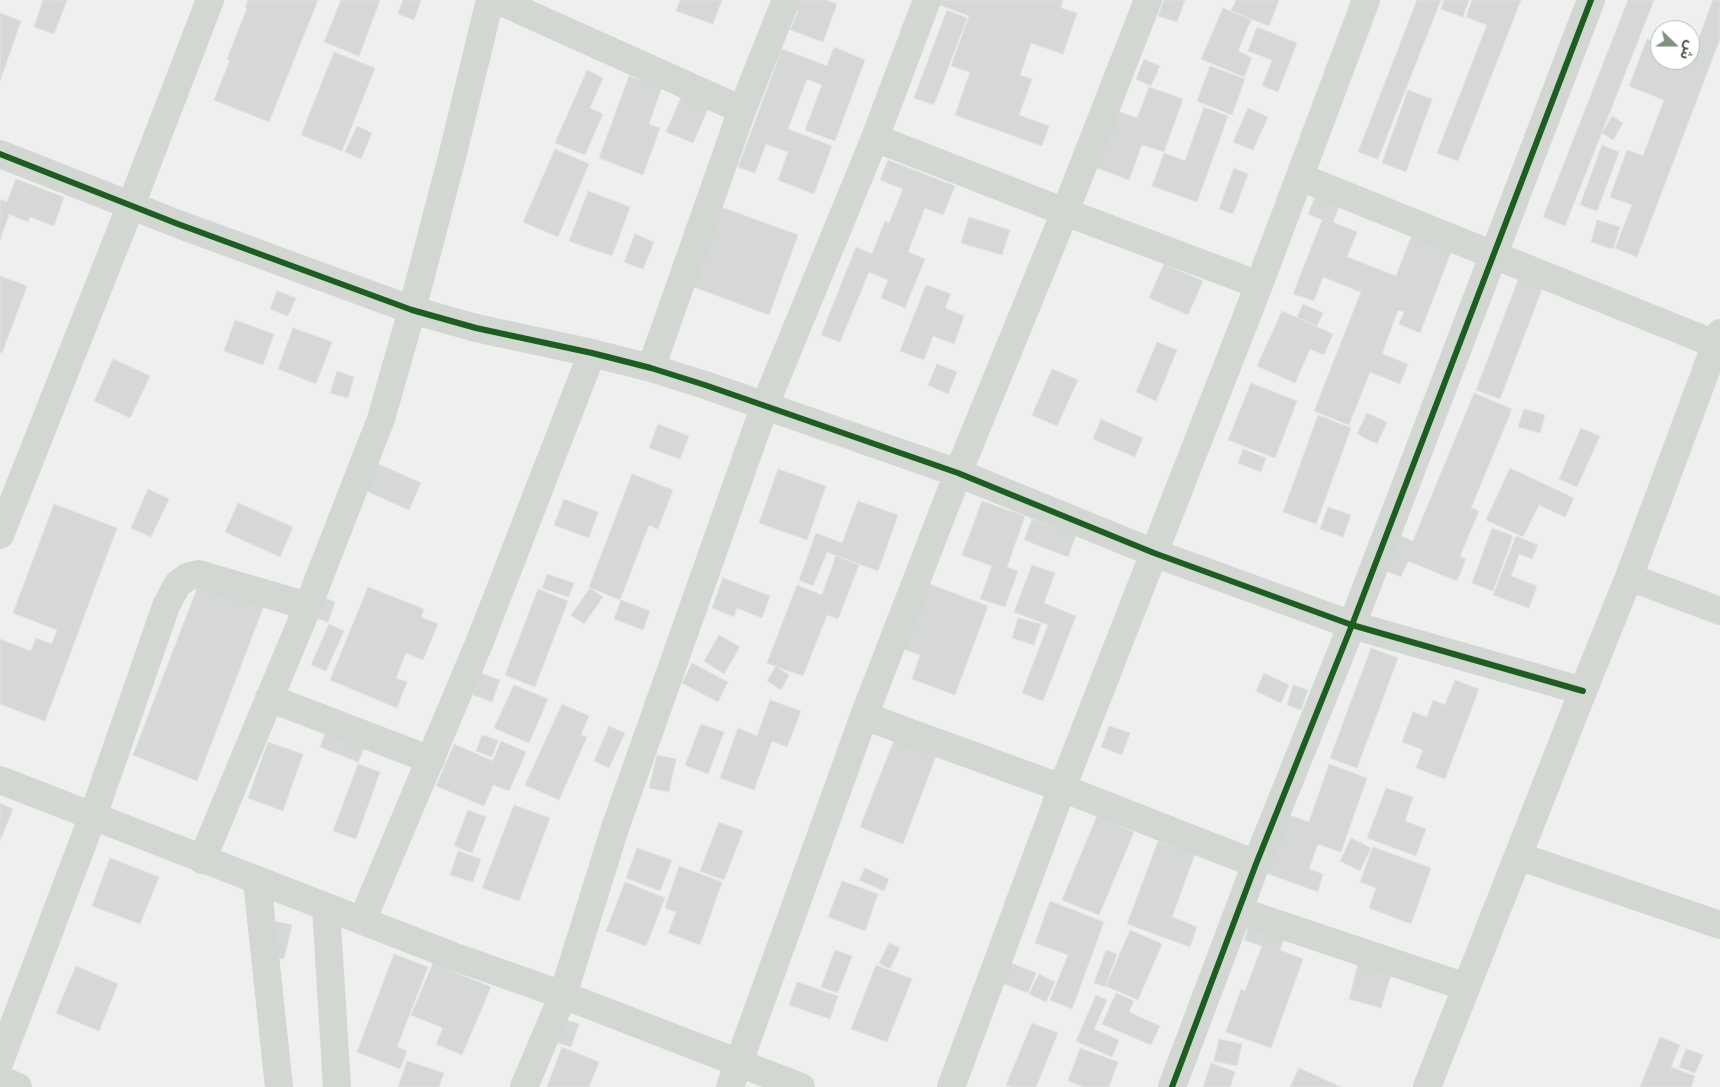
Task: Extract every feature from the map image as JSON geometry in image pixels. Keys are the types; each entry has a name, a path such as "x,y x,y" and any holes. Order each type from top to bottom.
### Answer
{"street":[{"path":"2,524 131,205 210,0"},
{"path":"202,860 308,606 381,418 412,310 490,0"},
{"path":"498,0 742,110"},
{"path":"651,368 742,110 786,0"},
{"path":"524,1087 562,995 615,828 765,405 875,138 927,0"},
{"path":"734,1076 864,716 958,473 1065,212 1148,0"},
{"path":"951,1087 1062,788 1259,285 1366,0"},
{"path":"1172,1087 1256,864 1352,625 1591,0"},
{"path":"875,138 1259,285"},
{"path":"0,154 412,310 476,328 651,368 765,405 958,473 1154,552 1352,625 1583,691"},
{"path":"1300,177 1719,341 1629,577 1427,1087"},
{"path":"362,921 480,641 592,353"},
{"path":"0,1061 93,816 166,606 177,585 187,577 198,574 308,606"},
{"path":"1629,577 1720,611"},
{"path":"269,698 431,760"},
{"path":"864,716 1062,788 1256,864"},
{"path":"0,780 458,958 562,995 734,1076 801,1087"},
{"path":"1518,856 1720,925"},
{"path":"257,881 279,1087"},
{"path":"326,907 337,1087"},
{"path":"1239,911 1466,987"},
{"path":"0,1080 18,1087"}],"building":[{"path":"43,0 67,0 54,34 34,27"},
{"path":"248,0 318,0 269,122 214,100 230,60 227,59 247,8 245,7"},
{"path":"341,0 380,0 359,56 324,42"},
{"path":"403,0 421,0 414,20 398,14"},
{"path":"680,0 722,0 713,24 676,11"},
{"path":"778,0 826,0 837,4 823,42 790,30 798,11 776,3"},
{"path":"939,0 1063,0 1061,8 1077,13 1063,54 1031,43 1020,75 1032,79 1019,115 1049,126 1042,146 955,115 970,72 951,66 969,16 937,4"},
{"path":"1164,0 1185,0 1177,22 1158,16"},
{"path":"1236,0 1279,0 1269,26 1231,11"},
{"path":"1417,0 1441,0 1378,159 1358,152"},
{"path":"1444,0 1469,0 1463,17 1441,9"},
{"path":"1472,0 1521,0 1458,161 1437,153 1487,25 1466,17"},
{"path":"1628,0 1654,0 1565,226 1543,217"},
{"path":"1713,0 1720,0 1720,39 1637,257 1615,248 1632,205 1610,197 1627,150 1643,156 1664,100 1629,86 1647,39 1650,40 1650,70 1700,70 1700,35"},
{"path":"1223,8 1251,20 1238,51 1252,58 1244,77 1201,59"},
{"path":"947,10 967,18 934,105 914,98"},
{"path":"0,13 21,21 0,81"},
{"path":"1257,27 1297,43 1278,92 1262,86 1272,60 1248,51"},
{"path":"834,47 865,60 835,141 805,130 822,85 807,79 788,129 832,146 814,194 778,180 788,152 766,144 755,173 738,167 782,49 827,66"},
{"path":"334,52 375,68 342,151 301,135"},
{"path":"1144,59 1160,66 1151,86 1136,79"},
{"path":"1210,66 1245,79 1232,115 1197,101"},
{"path":"587,70 603,78 590,108 603,114 585,155 555,143"},
{"path":"629,76 662,87 649,124 660,128 643,175 599,158"},
{"path":"689,79 716,91 693,143 666,132"},
{"path":"1149,87 1183,99 1164,152 1142,145 1129,180 1097,168 1117,111 1137,118"},
{"path":"1408,90 1432,99 1406,172 1382,163"},
{"path":"1204,107 1228,116 1197,202 1152,186 1164,153 1185,161"},
{"path":"1248,108 1268,117 1253,150 1233,142"},
{"path":"1612,116 1623,123 1613,140 1602,133"},
{"path":"357,126 372,133 361,159 345,152"},
{"path":"1602,145 1619,152 1597,211 1580,205"},
{"path":"555,149 589,164 558,237 523,222"},
{"path":"888,160 955,186 943,215 925,208 908,252 925,259 905,308 881,298 888,280 869,272 840,342 821,335 856,247 872,254 885,221 889,223 903,189 880,180"},
{"path":"1234,168 1248,174 1233,214 1219,209"},
{"path":"16,179 64,197 54,226 30,217 28,222 9,214 0,240 0,199 7,202"},
{"path":"588,191 630,207 612,256 569,241"},
{"path":"1316,195 1340,204 1333,222 1357,232 1347,257 1396,276 1413,232 1453,247 1420,333 1399,324 1404,312 1398,310 1382,354 1408,364 1400,384 1370,372 1349,425 1314,411 1361,292 1323,277 1314,301 1293,294 1322,220 1308,214"},
{"path":"721,207 798,235 769,315 691,286"},
{"path":"969,217 1010,230 1002,255 961,243"},
{"path":"1597,220 1620,227 1613,249 1591,242"},
{"path":"635,234 654,242 643,269 624,262"},
{"path":"1164,264 1203,281 1188,315 1149,298"},
{"path":"1520,275 1544,284 1500,399 1476,390"},
{"path":"0,276 27,286 2,353 0,352"},
{"path":"926,285 951,294 945,308 964,316 954,344 933,336 924,360 900,351"},
{"path":"277,291 296,298 288,316 270,309"},
{"path":"1303,304 1323,313 1317,326 1297,317"},
{"path":"1282,311 1333,334 1324,355 1310,349 1295,383 1257,366"},
{"path":"235,320 274,334 263,365 224,351"},
{"path":"293,328 332,342 316,384 278,369"},
{"path":"1157,342 1177,350 1156,401 1136,392"},
{"path":"113,359 150,376 130,418 94,401"},
{"path":"937,364 957,372 948,394 928,385"},
{"path":"1052,369 1078,380 1057,426 1032,415"},
{"path":"337,371 354,377 348,398 330,393"},
{"path":"1251,383 1297,401 1275,458 1228,440"},
{"path":"1474,393 1512,409 1471,508 1479,511 1460,556 1466,559 1457,581 1408,561 1401,577 1381,569 1396,534 1413,541"},
{"path":"1524,409 1545,415 1540,433 1518,427"},
{"path":"1367,413 1387,422 1377,444 1357,434"},
{"path":"1318,415 1351,428 1316,524 1283,512"},
{"path":"1101,419 1143,438 1135,457 1093,439"},
{"path":"658,424 689,436 680,459 649,448"},
{"path":"1581,428 1600,436 1577,487 1559,479"},
{"path":"1243,449 1266,458 1261,472 1238,463"},
{"path":"376,463 421,483 409,510 364,490"},
{"path":"1510,468 1574,498 1565,517 1539,505 1523,537 1486,520"},
{"path":"778,469 826,486 807,540 759,523"},
{"path":"632,474 673,490 658,529 649,525 620,600 589,587"},
{"path":"148,489 169,499 151,537 131,528"},
{"path":"564,499 598,512 589,538 554,525"},
{"path":"858,501 898,515 878,571 827,552 813,586 799,580 816,533 842,543"},
{"path":"982,501 1025,516 1007,567 1018,571 1005,607 980,599 992,566 962,555"},
{"path":"238,503 293,527 280,557 225,532"},
{"path":"54,504 117,528 45,721 0,704 0,639 31,651 36,638 52,644 57,630 13,613"},
{"path":"1328,507 1351,515 1343,537 1320,529"},
{"path":"1032,519 1076,535 1068,557 1024,540"},
{"path":"1492,528 1513,536 1493,591 1472,583"},
{"path":"1516,536 1538,545 1532,559 1519,554 1511,576 1537,586 1529,608 1493,595"},
{"path":"836,556 859,565 838,619 827,615 803,676 767,663 797,585 822,595"},
{"path":"1032,565 1055,573 1044,603 1076,616 1043,701 1022,693 1048,625 1014,612"},
{"path":"547,574 574,583 569,597 542,588"},
{"path":"201,578 265,603 197,781 133,755"},
{"path":"723,578 770,596 762,618 737,608 734,617 712,608"},
{"path":"927,583 988,606 955,695 912,679 920,655 903,649"},
{"path":"368,587 424,609 421,617 438,624 423,660 406,653 396,678 407,682 397,708 330,680"},
{"path":"590,588 603,597 584,624 571,615"},
{"path":"538,589 568,601 535,687 505,675"},
{"path":"325,598 335,602 328,622 318,619"},
{"path":"621,600 650,611 643,630 614,619"},
{"path":"1018,618 1041,624 1034,645 1012,638"},
{"path":"329,624 344,631 326,671 311,665"},
{"path":"719,635 740,647 724,674 704,661"},
{"path":"1371,648 1398,658 1357,768 1330,758"},
{"path":"692,663 728,682 718,702 682,683"},
{"path":"776,666 789,675 781,690 767,681"},
{"path":"481,673 500,680 492,702 473,695"},
{"path":"1264,673 1289,685 1281,703 1256,691"},
{"path":"1455,680 1479,689 1445,779 1416,768 1423,750 1402,742 1413,712 1427,717 1433,700 1445,705"},
{"path":"514,685 548,699 529,743 494,728"},
{"path":"1293,685 1308,690 1301,710 1287,705"},
{"path":"770,700 801,711 787,747 772,741 754,790 720,778 738,728 757,736"},
{"path":"562,704 589,716 581,735 587,737 559,800 525,785"},
{"path":"701,724 724,732 708,774 685,765"},
{"path":"609,726 625,733 609,768 594,761"},
{"path":"1109,726 1130,733 1122,755 1101,747"},
{"path":"327,728 366,744 358,762 320,747"},
{"path":"482,735 498,740 492,757 476,751"},
{"path":"894,740 936,756 903,844 860,827"},
{"path":"501,741 526,752 509,791 493,785 484,806 436,786 454,744 493,761"},
{"path":"268,742 303,754 283,811 248,798"},
{"path":"657,755 676,759 669,792 649,788"},
{"path":"358,764 380,772 356,839 333,831"},
{"path":"1329,764 1367,778 1341,852 1318,844 1309,869 1323,874 1318,892 1266,873 1287,814 1309,822"},
{"path":"1386,788 1413,797 1405,821 1426,829 1416,856 1367,838"},
{"path":"0,803 13,809 0,841"},
{"path":"514,805 550,818 519,901 482,888"},
{"path":"468,810 486,817 472,853 454,846"},
{"path":"1097,816 1134,832 1099,915 1062,900"},
{"path":"719,822 743,831 724,880 700,871"},
{"path":"1351,838 1371,848 1360,871 1340,861"},
{"path":"1158,841 1195,854 1172,917 1197,927 1190,947 1127,924"},
{"path":"1373,847 1431,868 1411,924 1369,908 1376,888 1360,882"},
{"path":"637,848 672,860 660,891 626,878"},
{"path":"458,851 481,859 473,882 450,875"},
{"path":"110,858 159,877 140,924 92,906"},
{"path":"679,866 722,882 700,945 668,933 676,912 665,908"},
{"path":"865,868 889,879 884,891 859,880"},
{"path":"842,881 878,894 865,931 828,917"},
{"path":"625,882 665,898 646,946 606,931"},
{"path":"1050,901 1104,922 1072,1009 1050,1000 1068,955 1035,943"},
{"path":"1252,918 1287,931 1280,950 1303,959 1271,1048 1226,1032 1241,989 1245,991 1262,946 1244,940"},
{"path":"274,921 292,925 284,959 265,954"},
{"path":"1130,930 1162,944 1138,1000 1106,986"},
{"path":"889,943 900,948 890,969 879,963"},
{"path":"835,950 852,956 838,993 821,987"},
{"path":"1106,950 1117,954 1105,987 1094,983"},
{"path":"394,954 428,967 397,1047 407,1051 400,1069 357,1052"},
{"path":"1006,961 1036,973 1028,993 999,982"},
{"path":"433,963 491,987 462,1055 436,1044 443,1028 411,1015"},
{"path":"1358,963 1392,971 1381,1008 1349,999"},
{"path":"876,965 912,979 887,1042 851,1029"},
{"path":"76,966 118,984 99,1031 56,1013"},
{"path":"1039,974 1055,982 1046,1002 1029,994"},
{"path":"797,982 838,996 830,1019 789,1005"},
{"path":"1116,993 1134,1001 1129,1012 1160,1026 1151,1045 1102,1024"},
{"path":"1096,995 1107,1000 1094,1029 1119,1040 1112,1057 1076,1041"},
{"path":"560,1018 579,1024 571,1047 552,1041"},
{"path":"1032,1023 1058,1033 1036,1087 1012,1087 1006,1085"},
{"path":"1660,1037 1680,1045 1671,1067 1695,1076 1691,1087 1640,1087"},
{"path":"1219,1039 1242,1044 1237,1066 1214,1061"},
{"path":"562,1047 599,1062 589,1087 547,1087"},
{"path":"1080,1048 1118,1062 1109,1087 1083,1087 1068,1081"},
{"path":"1686,1049 1703,1055 1695,1073 1679,1067"},
{"path":"407,1061 444,1073 439,1087 398,1087"},
{"path":"1211,1063 1235,1072 1230,1087 1203,1087"},
{"path":"1299,1068 1341,1087 1290,1087"}],"cycle path":[{"path":"1172,1087 1256,864 1352,625 1591,0"},
{"path":"0,154 178,224 412,310 476,328 651,368 705,385 958,473 1154,553 1352,625 1583,691"}]}
